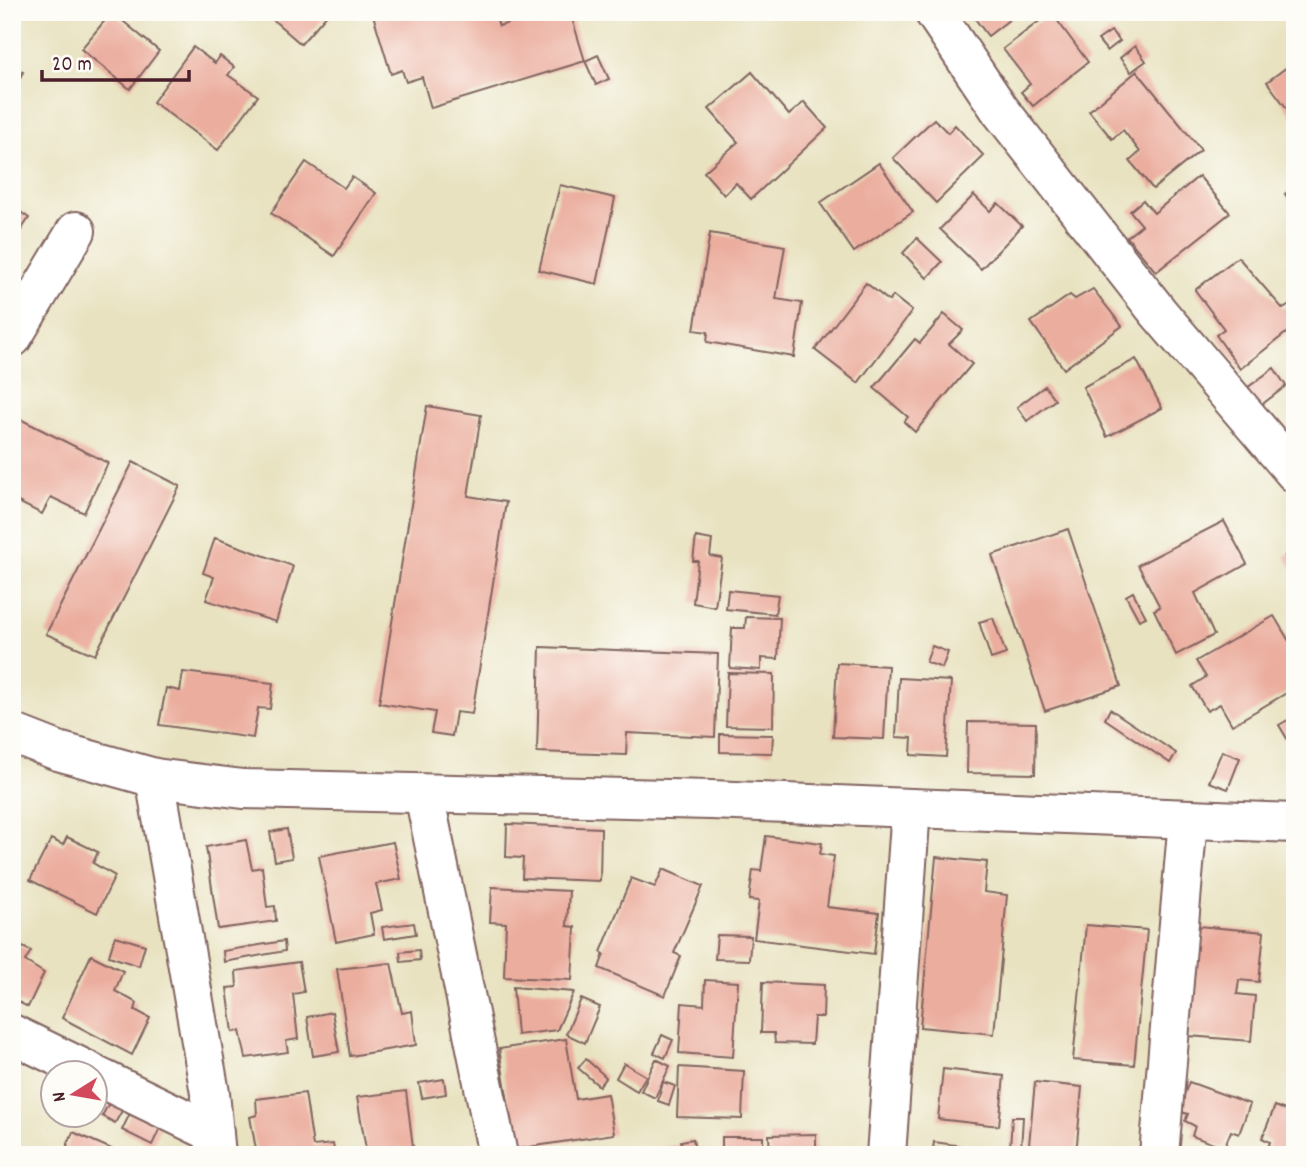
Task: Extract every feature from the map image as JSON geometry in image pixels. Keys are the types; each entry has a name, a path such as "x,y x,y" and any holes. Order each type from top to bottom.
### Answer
{"street":[{"path":"934,12 1000,110 1150,302 1295,473"},
{"path":"12,338 76,231"},
{"path":"12,733 58,751 155,778 243,789 711,800 1295,823"},
{"path":"155,778 210,1093 215,1144"},
{"path":"424,794 498,1155"},
{"path":"886,1155 911,808"},
{"path":"1158,1155 1188,819"},
{"path":"12,1034 60,1058"},
{"path":"108,1083 215,1144"}],"building":[{"path":"112,12 159,51 130,89 81,49"},
{"path":"264,12 329,12 301,44"},
{"path":"382,12 494,12 499,26 545,12 570,12 585,61 431,108 422,77 406,82 402,70 391,74 373,15"},
{"path":"970,12 1019,12 988,36"},
{"path":"1051,12 1088,62 1033,106 1021,92 1030,84 1003,49"},
{"path":"1111,31 1120,41 1107,51 1098,40"},
{"path":"1135,46 1146,61 1131,72 1120,58"},
{"path":"193,47 215,63 220,56 234,67 228,75 258,96 218,150 153,102"},
{"path":"598,55 609,79 596,85 585,61"},
{"path":"1295,61 1295,119 1267,82"},
{"path":"12,67 23,72 12,95"},
{"path":"1137,71 1201,150 1153,189 1130,161 1140,152 1123,130 1112,139 1089,111"},
{"path":"752,72 789,115 804,102 827,128 751,199 736,183 724,195 704,172 738,142 709,109"},
{"path":"934,119 948,133 955,125 984,156 936,203 893,158"},
{"path":"306,162 344,188 352,177 376,193 334,256 271,213"},
{"path":"879,163 913,212 854,252 820,203"},
{"path":"1199,176 1230,213 1156,272 1127,237 1142,225 1130,211 1143,200 1154,213"},
{"path":"560,185 615,198 597,284 539,270"},
{"path":"1295,187 1295,208 1285,194"},
{"path":"974,195 990,211 998,203 1022,226 981,269 940,229"},
{"path":"12,206 29,218 12,244"},
{"path":"710,233 785,246 776,299 802,303 794,357 707,342 708,332 694,330"},
{"path":"917,238 942,262 927,278 903,253"},
{"path":"1238,257 1283,309 1295,302 1295,326 1240,369 1216,335 1224,329 1195,290"},
{"path":"866,283 889,301 893,296 912,311 858,383 815,350"},
{"path":"1093,289 1122,326 1064,369 1031,322 1070,295 1075,299"},
{"path":"944,314 963,330 949,344 972,364 915,432 904,422 908,417 874,388 915,339 920,343"},
{"path":"1136,359 1162,408 1107,437 1083,387"},
{"path":"1274,368 1286,386 1256,409 1243,391"},
{"path":"1045,386 1055,400 1027,421 1017,407"},
{"path":"427,406 481,415 468,496 506,502 472,714 456,712 452,736 431,733 435,712 379,703"},
{"path":"14,416 108,463 84,513 51,497 42,514 12,499"},
{"path":"133,462 180,486 95,655 46,634"},
{"path":"1224,521 1247,564 1195,593 1214,635 1176,655 1154,610 1160,607 1138,565"},
{"path":"1068,529 1121,686 1045,711 992,555"},
{"path":"696,537 712,540 710,556 722,558 715,607 693,603 698,561 693,561"},
{"path":"215,538 293,566 276,622 206,600 214,577 203,573"},
{"path":"1295,550 1295,573 1285,556"},
{"path":"728,590 778,595 775,614 726,609"},
{"path":"1133,592 1146,617 1139,620 1126,596"},
{"path":"1274,616 1295,651 1295,688 1232,725 1220,704 1207,711 1192,686 1206,677 1196,661"},
{"path":"746,617 780,618 778,659 761,658 761,670 730,668 732,628 745,628"},
{"path":"993,618 1006,654 991,659 979,622"},
{"path":"932,646 948,652 942,668 926,662"},
{"path":"540,647 718,654 715,737 627,733 626,755 537,752"},
{"path":"837,663 888,666 884,739 833,737"},
{"path":"183,672 273,683 270,709 258,708 253,738 159,725 166,688 180,691"},
{"path":"728,673 774,674 773,727 726,726"},
{"path":"899,678 951,681 946,757 911,755 912,738 896,737"},
{"path":"1110,709 1176,753 1170,763 1105,719"},
{"path":"1295,716 1295,752 1279,725"},
{"path":"968,722 1036,723 1035,774 967,773"},
{"path":"720,734 773,735 772,753 720,752"},
{"path":"1222,751 1240,758 1228,789 1209,782"},
{"path":"507,824 601,828 600,881 522,878 523,858 506,857"},
{"path":"287,829 292,858 275,861 270,832"},
{"path":"766,836 822,843 820,854 834,856 827,907 879,913 874,954 754,939 759,901 749,900 753,870 761,871"},
{"path":"67,837 98,852 93,863 115,876 97,913 30,880 51,839 63,845"},
{"path":"246,840 252,869 262,867 267,907 275,906 276,921 218,929 206,847"},
{"path":"393,842 401,879 376,884 382,910 370,913 374,934 336,942 319,856"},
{"path":"936,857 987,862 984,892 1007,895 994,1034 920,1027"},
{"path":"663,869 703,886 674,953 681,956 665,996 599,968 604,954 601,952 631,878 655,887"},
{"path":"492,887 569,891 567,926 575,927 572,980 504,977 506,923 490,922"},
{"path":"414,923 416,934 384,939 382,927"},
{"path":"1086,925 1147,930 1134,1065 1073,1060"},
{"path":"1198,926 1264,932 1259,982 1239,980 1237,994 1255,996 1251,1041 1189,1036"},
{"path":"717,935 751,936 749,960 715,959"},
{"path":"115,936 145,945 139,966 109,956"},
{"path":"284,941 285,951 224,962 223,951"},
{"path":"12,942 31,951 25,961 44,973 28,1007 12,999"},
{"path":"419,950 420,960 401,962 400,952"},
{"path":"91,955 123,971 115,991 137,1003 135,1010 150,1018 132,1055 62,1018"},
{"path":"299,962 304,992 293,994 298,1039 286,1041 288,1052 246,1058 240,1031 233,1032 227,988 237,987 236,971"},
{"path":"391,963 402,1013 412,1011 416,1045 350,1056 337,969"},
{"path":"705,980 738,982 733,1057 679,1053 682,1003 704,1005"},
{"path":"763,982 824,985 823,1017 814,1017 812,1044 775,1043 774,1033 761,1033"},
{"path":"513,987 574,992 557,1030 517,1035"},
{"path":"581,999 600,1007 585,1043 566,1034"},
{"path":"332,1012 339,1052 313,1056 307,1017"},
{"path":"662,1035 673,1040 665,1058 654,1053"},
{"path":"566,1039 576,1099 607,1094 614,1134 516,1149 499,1049"},
{"path":"586,1059 606,1077 599,1086 578,1068"},
{"path":"656,1059 670,1066 655,1098 641,1091"},
{"path":"624,1063 646,1076 637,1091 616,1078"},
{"path":"679,1067 744,1071 742,1119 677,1117"},
{"path":"943,1069 1004,1076 999,1126 938,1119"},
{"path":"444,1079 446,1094 422,1098 419,1083"},
{"path":"663,1082 675,1086 669,1105 658,1101"},
{"path":"1035,1082 1082,1087 1076,1155 1028,1155"},
{"path":"1189,1082 1250,1104 1239,1134 1231,1131 1224,1148 1192,1136 1195,1126 1185,1121 1188,1114 1178,1111"},
{"path":"406,1091 414,1155 367,1155 357,1097"},
{"path":"305,1093 313,1146 333,1144 335,1155 257,1155 250,1117 257,1115 256,1099"},
{"path":"110,1101 123,1109 115,1123 108,1119"},
{"path":"1275,1106 1295,1114 1295,1155 1265,1155 1270,1142 1262,1138"},
{"path":"131,1111 161,1126 152,1145 122,1130"},
{"path":"1012,1117 1023,1117 1021,1149 1010,1148"},
{"path":"73,1132 125,1155 63,1155"},
{"path":"816,1134 816,1151 821,1152 821,1155 770,1155 769,1135"},
{"path":"722,1137 763,1137 763,1155 722,1155"},
{"path":"693,1139 696,1155 684,1155 681,1141"},
{"path":"934,1142 998,1151 998,1155 932,1155"},
{"path":"679,1145 682,1155 623,1155 623,1153"},
{"path":"613,1147 615,1155 579,1155 579,1153"}]}
